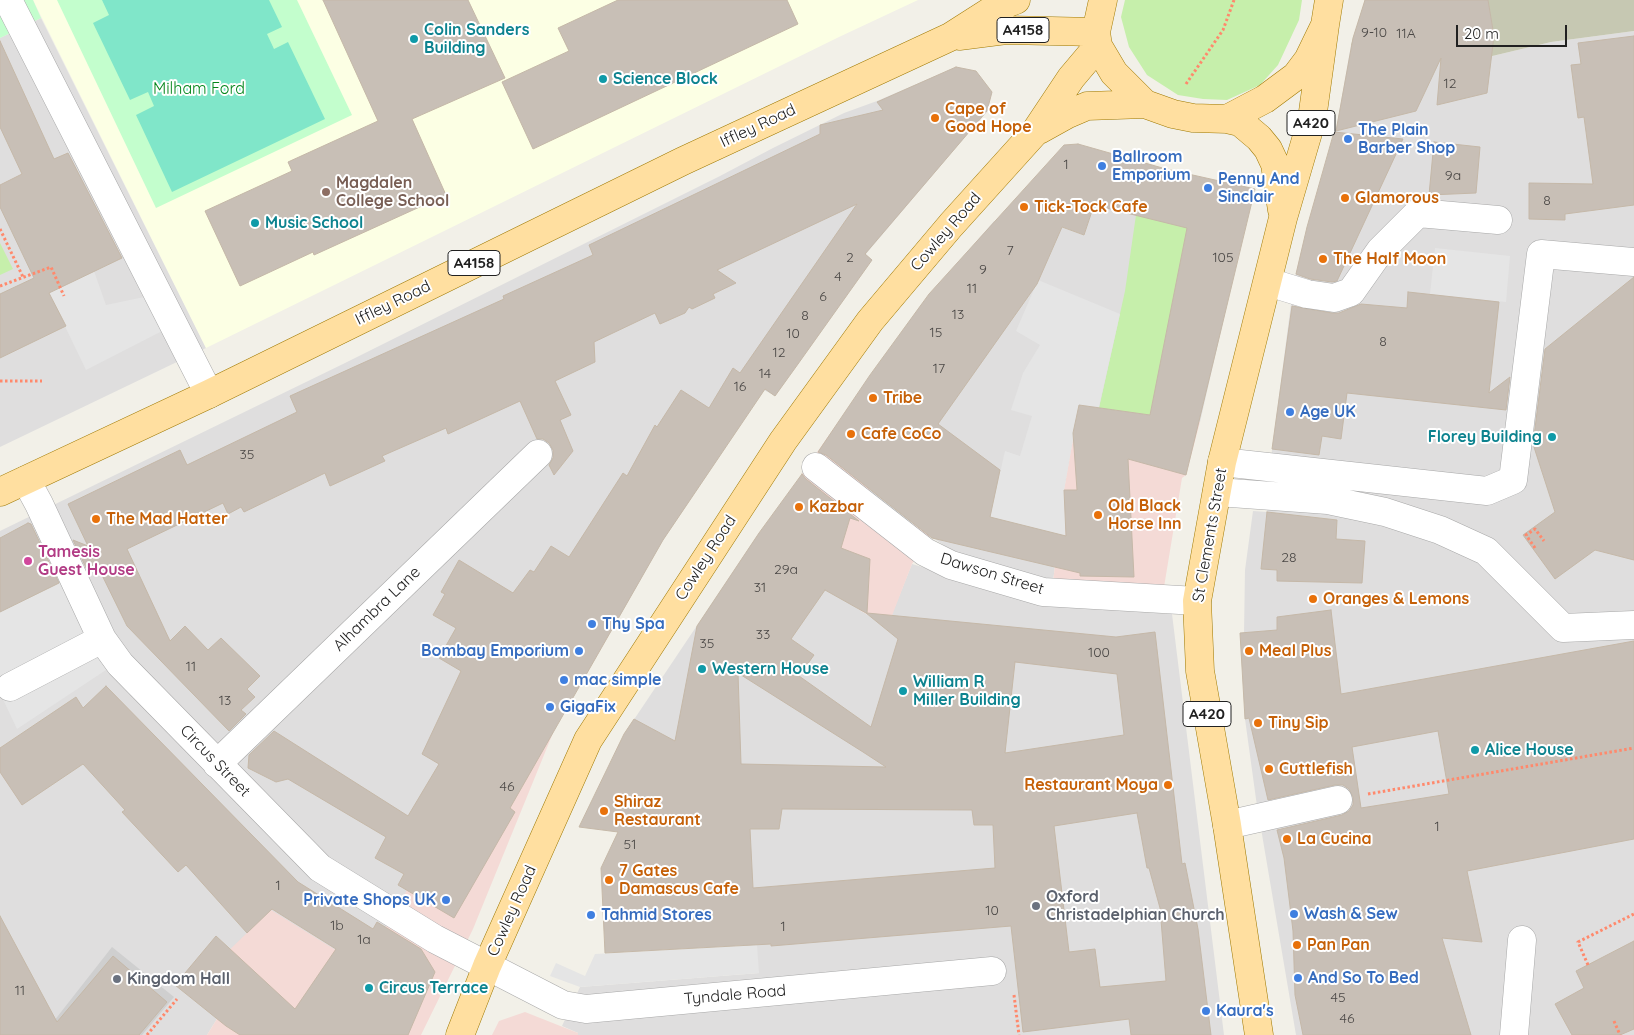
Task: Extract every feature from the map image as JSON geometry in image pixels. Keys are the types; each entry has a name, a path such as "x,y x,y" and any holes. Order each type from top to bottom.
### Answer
{"main road":[{"name":"Iffley Road","path":"0,492 209,394 683,160 950,37 997,7 1016,0"},
{"path":"1103,0 1097,39 1114,73 1145,104 1193,118 1227,119 1265,99 1296,76 1308,60 1327,12"},
{"name":"St Clements Street","path":"1259,1035 1228,825 1200,671 1197,601 1222,462 1283,218 1312,119 1327,12"},
{"name":"Iffley Road","path":"950,37 1006,30 1097,39"},
{"name":"Cowley Road","path":"460,1035 487,966 588,740 783,441 870,321 951,225 1035,132 1097,39"},
{"name":"Cowley Road","path":"1035,132 1087,106 1145,104"},
{"name":"St Clements Street","path":"1227,119 1240,122 1260,138 1268,148 1275,164 1283,218"}],"street":[{"path":"8,0 209,394"},
{"path":"1268,282 1307,294 1334,298 1351,292 1380,251 1418,213 1498,220"},
{"path":"1222,462 1487,491 1513,480 1541,254 1634,262"},
{"name":"Alhambra Lane","path":"217,764 538,454"},
{"name":"Dawson Street","path":"816,467 925,552 951,565 1043,592 1197,601"},
{"name":"Circus Street","path":"26,480 102,639 120,664 320,868 435,939 487,966"},
{"path":"1217,492 1328,500 1385,512 1440,530 1486,551 1563,628 1634,625"},
{"path":"10,687 102,639"},
{"path":"1228,825 1338,800"},
{"path":"1514,1035 1522,940"},
{"name":"Tyndale Road","path":"487,966 563,1005 586,1009 992,971"}],"path":[{"path":"1184,87 1223,30 1234,0"},
{"path":"0,229 23,277"},
{"path":"0,286 51,266 64,296"},
{"path":"0,381 42,380"},
{"path":"1535,547 1526,536 1535,529 1543,541"},
{"path":"1543,541 1535,530 1527,536 1536,547 1528,536 1535,530 1543,541"},
{"path":"1338,800 1634,748"},
{"path":"1588,965 1578,942 1634,914"},
{"path":"146,1035 176,999"},
{"path":"1614,1021 1620,1035"}],"shaded area":[{"name":"Magdalen College School","path":"33,0 918,0 206,348"},
{"path":"1365,0 1634,0 1634,31 1551,42 1463,63 1438,61 1351,45"},
{"path":"41,18 206,348 0,447 0,38"},
{"path":"1634,31 1634,1035 1296,1035 1256,799 1245,719 1240,634 1244,633 1245,570 1253,511 1267,512 1272,449 1294,281 1307,227 1337,124 1351,45 1438,61 1463,63 1551,42"},
{"path":"956,67 976,71 992,92 987,111 866,254 872,260 775,396 764,390 663,540 617,621 576,595 382,935 228,1001 207,1035 0,1035 0,531 343,364 844,113"},
{"path":"1094,205 1247,218 1200,422 1079,405 1064,490 1053,582 955,553 868,493 903,438 853,401 921,305 994,221 1048,258 1061,227 1084,235"},
{"path":"1435,248 1510,256 1506,302 1430,294"},
{"path":"94,271 106,305 149,296 166,329 86,370 49,293"},
{"path":"1038,280 1120,314 1099,407 1079,405 1064,490 1066,540 990,517 1005,451 1020,456 1032,416 1011,410 1023,373 1040,345 1016,331"},
{"path":"853,401 903,438 868,493 930,536 912,564 888,626 861,611 829,585 797,481"},
{"path":"1079,405 1200,422 1186,475 1182,478 1164,587 1053,582 1064,490"},
{"path":"759,533 861,611 887,626 912,564 1051,605 1172,614 1224,1035 578,1035 578,1033 562,1026 580,987 759,973 631,724"},
{"path":"66,580 109,668 17,729 0,693 0,612"},
{"path":"575,595 617,621 555,728 473,929 421,1035 207,1035 228,1001 200,978 271,910 363,967"},
{"path":"757,945 759,973 580,987 550,976 556,963 585,976 595,954"},
{"name":"Kingdom Hall","path":"112,947 174,997 142,1035 43,1035"},
{"path":"525,1012 578,1033 578,1035 492,1035 499,1021"}],"green space":[{"path":"0,0 33,0 41,18 0,38"},
{"name":"Milham Ford","path":"57,0 297,0 352,115 156,208"},
{"name":"Milham Ford","path":"102,0 269,0 282,27 267,34 274,49 288,42 325,119 172,192 136,115 154,106 148,92 130,100 93,23 109,15"},
{"path":"1125,0 1302,0 1299,20 1278,65 1260,85 1227,100 1178,95 1147,75 1129,47 1121,17"},
{"path":"1136,215 1190,215 1150,415 1099,408 1125,291"},
{"path":"0,243 13,269 0,275"}],"building":[{"path":"323,0 468,0 505,78 412,119 446,195 314,255 313,252 240,286 205,211 292,171 288,162 378,121"},
{"name":"Science Block","path":"618,0 787,0 798,24 533,149 502,82 569,51 558,28"},
{"path":"1365,0 1488,0 1494,36 1487,93 1437,105 1441,58 1416,111 1336,131 1353,38"},
{"path":"1634,36 1634,205 1565,214 1565,220 1529,219 1529,183 1593,184 1584,117 1578,118 1571,65 1581,64 1578,43"},
{"path":"0,41 54,159 68,153 122,258 49,293 66,326 0,358 0,294 34,278 0,207 0,185 22,174 0,127"},
{"path":"956,67 976,71 992,92 987,111 865,254 872,260 775,396 765,389 663,540 510,808 515,812 454,918 398,885 404,874 375,858 386,837 288,779 276,782 248,768 249,755 274,731 408,816 439,764 422,754 461,671 439,658 456,628 433,615 445,594 441,592 459,560 513,593 530,570 534,572 551,546 569,557 623,473 627,476 655,425 657,427 681,390 709,408 733,368 740,373 857,204 717,270 736,283 713,294 715,298 692,309 689,307 685,313 660,324 655,313 594,342 595,362 555,381 571,415 560,420 573,451 554,475 549,465 553,458 553,450 549,443 543,439 537,439 520,401 448,434 446,428 382,456 385,461 330,486 325,473 244,512 241,507 228,514 223,503 127,549 170,641 185,626 208,650 221,638 260,676 247,689 255,697 241,710 246,714 229,731 127,626 97,565 87,570 73,540 88,546 68,504 180,450 187,465 297,412 290,396 504,299 503,296 593,255 589,245 820,134 820,125 883,110 877,102"},
{"path":"1334,132 1403,139 1337,281 1332,282 1310,279 1296,274 1307,227"},
{"path":"1434,142 1480,147 1476,193 1429,195"},
{"path":"1078,144 1166,169 1255,189 1186,475 1128,459 1134,577 1080,576 1080,573 932,538 826,455 818,452 870,375 929,294 1064,145","holes":["1094,205 1187,228 1150,415 1079,405 1073,433 1077,490 1064,490 1066,536 990,517 1000,470 938,424 1037,284 1062,227 1084,235"]},
{"name":"Florey Building","path":"1634,277 1634,560 1595,550 1555,579 1523,535 1555,512 1533,444 1545,349"},
{"path":"1408,292 1499,302 1489,393 1510,377 1506,410 1347,393 1341,439 1322,436 1319,455 1272,449 1292,306 1332,313 1339,313 1361,304 1407,308"},
{"path":"802,474 859,521 850,518 841,548 870,559 867,613 1116,637 1155,632 1182,864 1185,863 1198,929 1211,1035 1131,1035 1129,1019 1023,1032 1011,926 771,946 771,944 605,953 601,868 618,832 579,827 624,734 634,719 675,741 697,626 759,533","holes":["825,590 866,613 898,639 871,727 799,676 814,655 791,639","1015,662 1117,674 1124,735 1005,753","738,673 886,767 741,764","782,809 972,810 974,825 993,825 995,868 753,888 750,829 779,829","1137,813 1147,868 1149,868 1160,908 1166,981 1100,987 1095,949 1069,952 1054,826"]},
{"path":"1267,512 1337,520 1336,539 1365,541 1362,583 1277,581 1277,570 1261,569"},
{"name":"Tamesis Guest House","path":"28,523 31,524 59,583 0,612 0,538"},
{"path":"1331,610 1341,694 1634,641 1634,839 1467,871 1482,942 1442,938 1471,1035 1303,1035 1295,995 1293,931 1284,858 1277,830 1342,815 1349,811 1353,805 1353,797 1349,789 1343,785 1335,785 1268,800 1249,718 1245,719 1240,633 1277,630 1277,617","holes":["1438,731 1449,794 1361,808 1352,747"]},
{"path":"106,686 298,882 373,929 377,922 421,949 435,972 408,1035 240,1035 175,985 216,936 295,1009 336,949 272,909 247,933 186,865 178,872 122,812 125,810 83,764 22,805 0,772 0,748 76,697 83,708"},
{"path":"0,916 57,1022 113,956 167,1002 139,1035 0,1035"},
{"path":"1634,941 1634,1029 1620,1035 1572,1035 1555,1004 1584,988 1576,971"}],"place":[{"name":"Colin Sanders Building","path":"414,39"},
{"name":"Science Block","path":"603,79"},
{"name":"Cape of Good Hope","path":"935,118"},
{"name":"The Plain Barber Shop","path":"1348,139"},
{"name":"Ballroom Emporium","path":"1102,166"},
{"name":"Penny And Sinclair","path":"1208,188"},
{"name":"Magdalen College School","path":"326,192"},
{"name":"Glamorous","path":"1345,198"},
{"name":"Tick-Tock Cafe","path":"1024,207"},
{"name":"Music School","path":"255,223"},
{"name":"The Half Moon","path":"1323,259"},
{"name":"Tribe","path":"873,398"},
{"name":"Age UK","path":"1290,412"},
{"name":"Cafe CoCo","path":"851,434"},
{"name":"Florey Building","path":"1552,437"},
{"name":"Kazbar","path":"799,507"},
{"name":"Old Black Horse Inn","path":"1098,515"},
{"name":"The Mad Hatter","path":"96,519"},
{"name":"Tamesis Guest House","path":"28,561"},
{"name":"Oranges & Lemons","path":"1313,599"},
{"name":"Thy Spa","path":"592,624"},
{"name":"Bombay Emporium","path":"579,651"},
{"name":"Meal Plus","path":"1249,651"},
{"name":"Western House","path":"702,669"},
{"name":"mac simple","path":"564,680"},
{"name":"William R Miller Building","path":"903,691"},
{"name":"GigaFix","path":"550,707"},
{"name":"Tiny Sip","path":"1258,723"},
{"name":"Alice House","path":"1475,750"},
{"name":"Cuttlefish","path":"1269,769"},
{"name":"Restaurant Moya","path":"1168,785"},
{"name":"Shiraz Restaurant","path":"604,811"},
{"name":"La Cucina","path":"1287,839"},
{"name":"7 Gates Damascus Cafe","path":"609,880"},
{"name":"Private Shops UK","path":"446,900"},
{"name":"Oxford Christadelphian Church","path":"1036,906"},
{"name":"Wash & Sew","path":"1294,914"},
{"name":"Tahmid Stores","path":"591,915"},
{"name":"Pan Pan","path":"1297,945"},
{"name":"And So To Bed","path":"1298,978"},
{"name":"Kingdom Hall","path":"117,979"},
{"name":"Circus Terrace","path":"369,988"},
{"name":"Kaura's","path":"1206,1011"}]}
